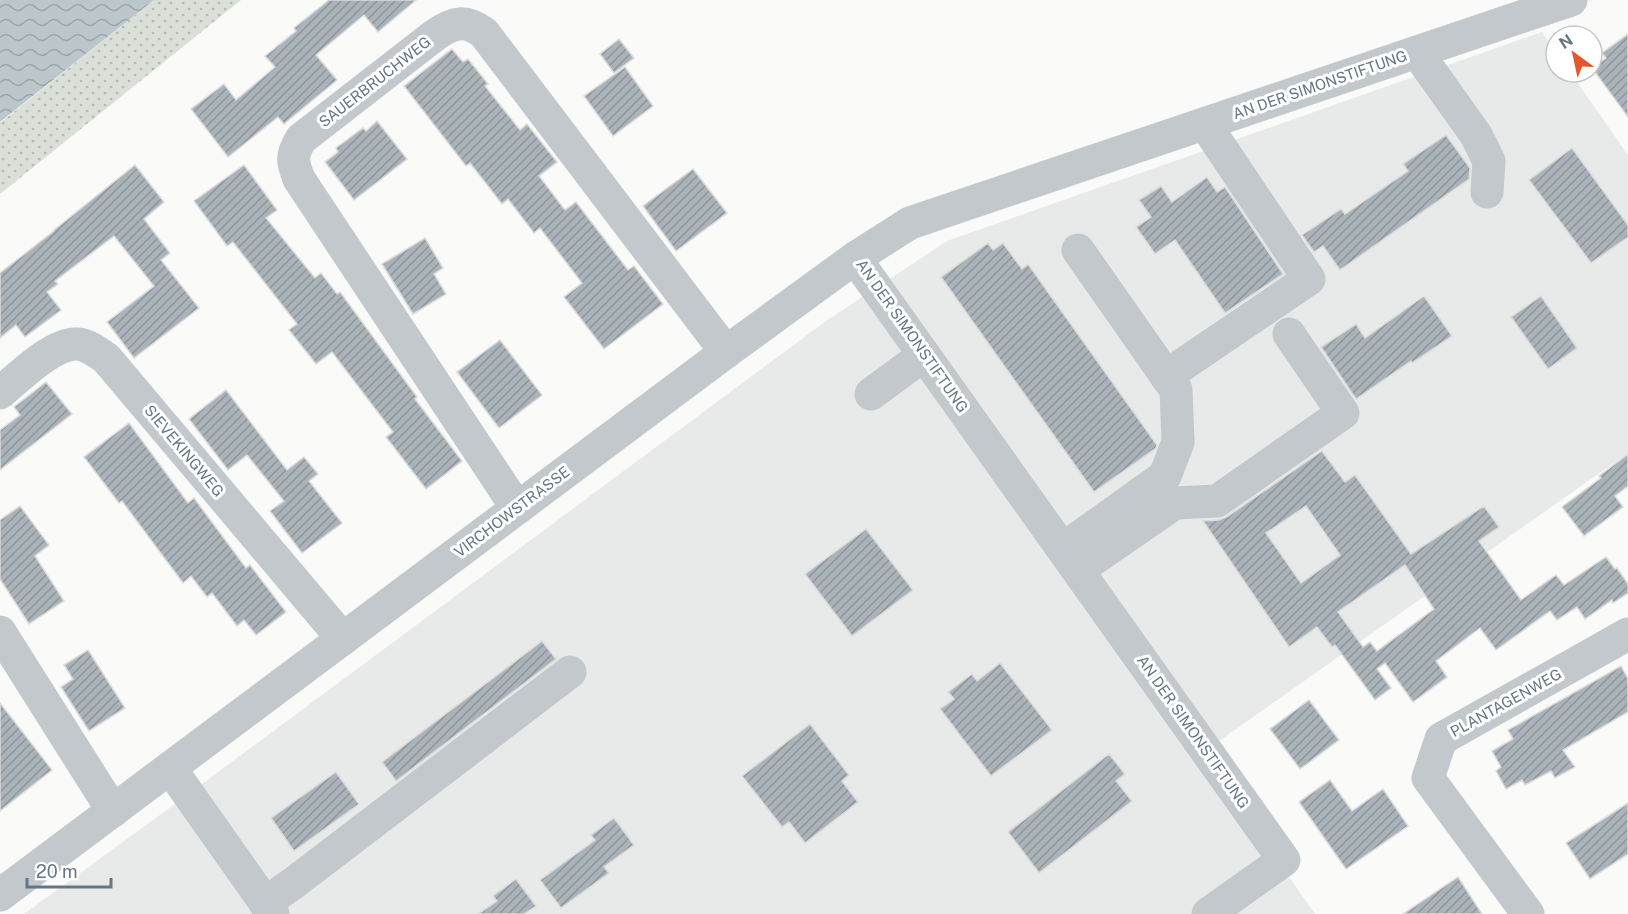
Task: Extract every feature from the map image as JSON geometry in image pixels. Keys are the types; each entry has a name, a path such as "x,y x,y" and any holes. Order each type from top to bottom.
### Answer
{"street":[{"name":"AN DER SIMONSTIFTUNG","path":"1208,914 1284,860 855,258 910,223 1571,0"},
{"name":"SAUERBRUCHWEG","path":"517,508 299,179 292,162 301,139 435,35 448,26 461,23 474,25 484,33 726,352"},
{"path":"1417,52 1476,135 1489,161 1487,192"},
{"path":"1166,376 1310,279 1205,124"},
{"path":"1070,560 1165,476 1178,442 1176,390 1078,250"},
{"name":"VIRCHOWSTRASSE","path":"0,895 855,258"},
{"path":"1070,560 1175,503 1217,501 1343,413 1289,334"},
{"name":"SIEVEKINGWEG","path":"0,393 48,354 63,345 78,344 93,349 106,358 343,639"},
{"path":"871,394 924,355"},
{"path":"0,632 113,811"},
{"name":"PLANTAGENWEG","path":"1528,914 1428,778 1441,740 1628,634"},
{"path":"171,768 269,908 295,882 570,672"}],"shaded area":[{"path":"154,0 241,0 0,194 0,123"},
{"path":"1542,32 1544,35 1544,84 1578,84 1628,155 1628,453 1202,753 1315,914 24,914 826,321 947,241"}],"water":[{"path":"0,0 154,0 0,122"}],"building":[{"path":"329,0 416,0 378,32 364,15 316,55 337,80 284,124 278,117 228,157 191,109 224,84 236,100 275,67 265,56 296,31 294,28"},
{"path":"1628,34 1628,117 1604,84 1604,59 1606,58 1604,52"},
{"path":"619,39 634,58 614,73 600,54"},
{"path":"452,49 463,62 468,59 488,84 485,86 520,130 527,124 557,162 539,176 565,210 576,202 628,270 634,266 663,304 604,349 564,297 582,283 540,228 534,233 508,199 502,204 470,163 466,166 404,86"},
{"path":"625,67 653,106 613,136 584,96"},
{"path":"377,121 407,159 354,200 325,162 338,152 336,148 363,128 366,131"},
{"path":"1446,135 1470,168 1469,179 1340,270 1323,246 1314,252 1302,235 1341,209 1345,214 1408,171 1403,164"},
{"path":"1572,148 1628,225 1628,237 1591,263 1529,180"},
{"path":"135,165 164,202 144,219 170,253 161,260 199,308 134,358 107,322 154,286 114,236 55,281 58,284 47,292 61,310 25,337 16,325 0,338 0,273"},
{"path":"244,165 277,210 266,218 315,278 321,273 337,294 340,292 417,397 415,399 462,461 426,489 386,437 393,432 332,352 316,364 289,330 297,324 233,242 227,246 194,201"},
{"path":"693,169 727,213 676,251 643,206"},
{"path":"1207,177 1217,192 1225,187 1283,274 1225,313 1175,240 1155,254 1136,227 1151,217 1139,200 1161,186 1172,202"},
{"path":"425,238 443,268 434,274 446,294 413,314 382,264"},
{"path":"988,243 993,250 1003,243 1022,269 1028,264 1157,445 1156,448 1094,492 941,277"},
{"path":"1424,296 1452,336 1356,399 1321,347 1356,324 1365,338"},
{"path":"1541,296 1577,348 1548,369 1511,317"},
{"path":"500,340 542,395 499,428 457,372"},
{"path":"46,382 72,414 0,470 0,430 20,415 14,407"},
{"path":"226,390 287,470 304,457 318,474 309,481 342,523 302,553 270,511 284,501 247,455 228,470 189,419"},
{"path":"129,423 188,503 194,498 246,568 250,565 286,612 256,635 244,620 237,626 212,593 207,597 191,576 183,583 122,501 119,503 84,457"},
{"path":"1322,451 1345,482 1355,475 1411,554 1484,506 1499,527 1479,541 1521,600 1556,575 1564,585 1606,557 1628,584 1628,593 1613,603 1612,600 1585,619 1577,607 1557,620 1550,611 1496,650 1480,628 1436,661 1447,677 1413,702 1385,663 1377,669 1391,688 1375,700 1335,645 1332,647 1317,627 1289,647 1203,521 1219,520","holes":["1306,506 1340,555 1301,583 1266,533","1405,565 1434,609 1377,651 1370,642 1363,647 1338,612"]},
{"path":"1628,454 1628,486 1615,496 1623,507 1584,536 1562,507 1601,478 1599,476"},
{"path":"20,506 49,545 35,556 64,601 29,624 0,579 0,520"},
{"path":"866,529 913,590 852,636 805,574"},
{"path":"542,641 556,659 396,781 382,762"},
{"path":"88,650 125,708 89,731 61,687 73,679 64,665"},
{"path":"1000,663 1052,730 991,776 940,709 954,699 948,692 972,674 977,681"},
{"path":"1621,666 1628,679 1628,712 1563,750 1575,767 1555,778 1551,771 1525,785 1522,780 1506,789 1496,771 1501,767 1492,751 1513,739 1508,730"},
{"path":"1309,700 1339,740 1300,769 1270,729"},
{"path":"0,703 52,770 0,811"},
{"path":"810,724 849,775 842,781 858,802 805,843 789,822 782,827 742,776"},
{"path":"1109,754 1125,774 1116,781 1132,801 1039,873 1008,832"},
{"path":"336,772 359,804 294,851 271,818"},
{"path":"1330,780 1352,811 1383,789 1408,826 1346,869 1299,802"},
{"path":"1628,803 1628,854 1590,879 1566,843"},
{"path":"614,818 634,845 604,867 609,873 561,908 540,880 595,840 591,835"},
{"path":"1458,877 1482,914 1403,914"},
{"path":"516,879 536,906 524,914 478,914 497,901 493,896"}]}
